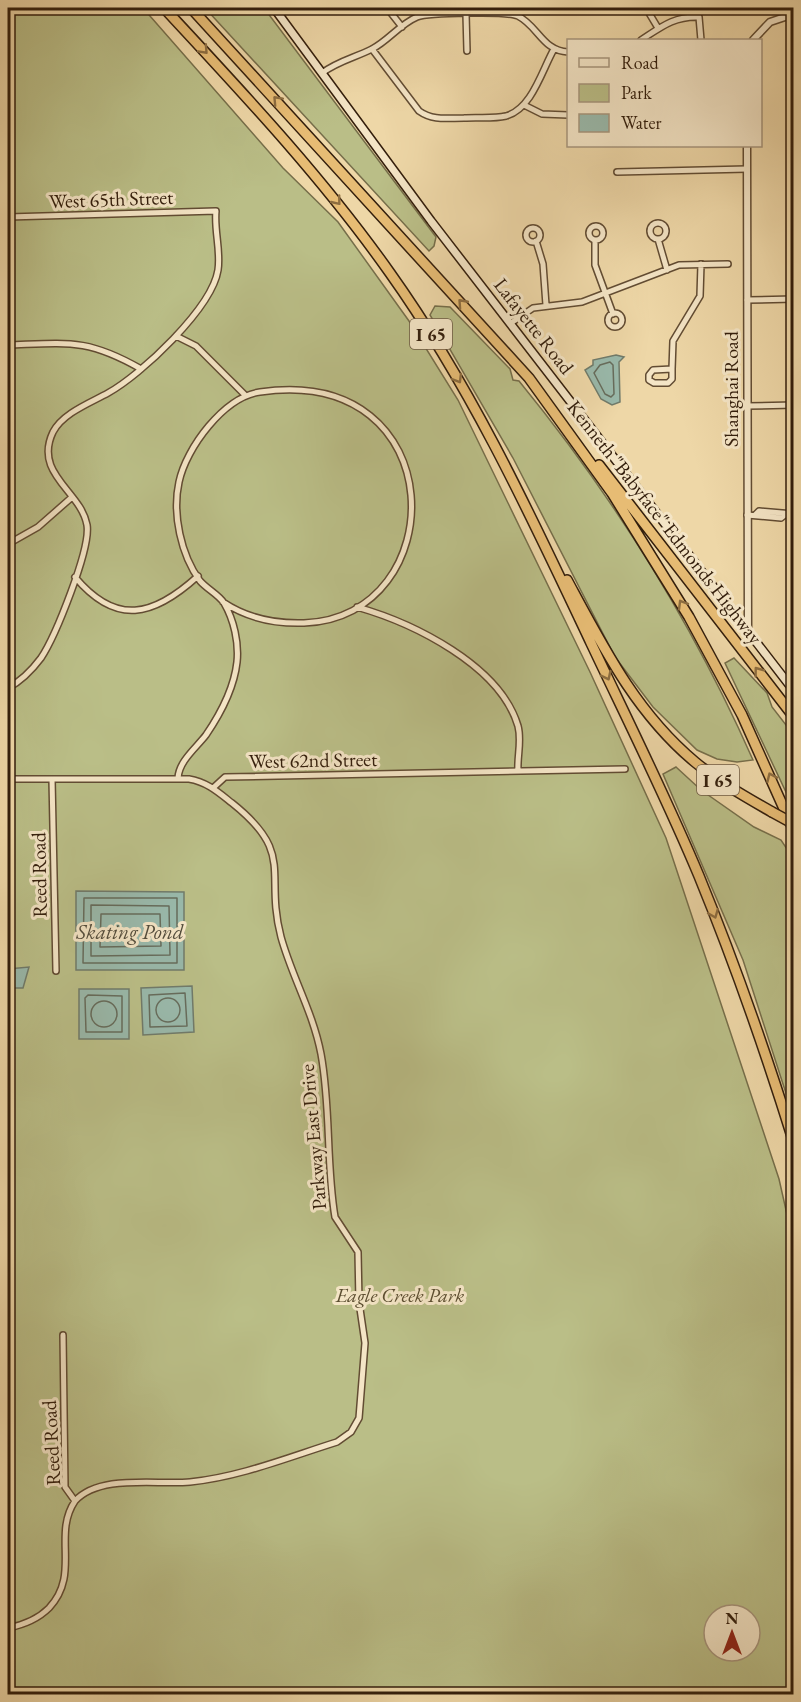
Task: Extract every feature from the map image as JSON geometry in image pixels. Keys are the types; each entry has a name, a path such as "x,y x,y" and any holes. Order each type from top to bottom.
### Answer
{"highway":[{"name":"I 65","path":"164,8 306,162 370,245 447,360 614,668 642,708 696,763 720,781 794,824"},
{"name":"I 65","path":"191,8 529,378"},
{"path":"529,378 615,498 689,617 733,697 794,831"},
{"name":"Kenneth \"Babyface\" Edmonds Highway","path":"529,378 794,717"},
{"path":"538,528 699,876 748,1004 794,1143"}],"main road":[{"name":"Lafayette Road","path":"273,8 511,323 794,691"}],"street":[{"path":"387,8 402,27"},
{"path":"646,8 658,28"},
{"path":"466,14 467,51"},
{"path":"754,39 770,22 794,14"},
{"path":"322,73 338,62 372,49 420,16 516,15 554,49 567,52"},
{"path":"642,39 676,18 699,17 701,39"},
{"path":"372,49 416,107 428,116 441,119 502,117 517,111 524,105 554,49"},
{"path":"524,105 542,114 567,115"},
{"name":"Shanghai Road","path":"747,147 747,406 751,515 748,632"},
{"path":"617,172 747,169"},
{"name":"West 65th Street","path":"8,217 216,211 219,260 217,276 201,305 176,336"},
{"path":"658,239 668,270"},
{"path":"595,240 595,265 613,314"},
{"path":"536,241 543,261 546,305"},
{"path":"511,323 532,308 575,304 687,264 728,264"},
{"path":"672,369 654,369 650,373 650,380 654,383 668,383 672,379 673,341 700,296 701,264"},
{"path":"747,300 794,299"},
{"path":"8,688 28,673 44,652 75,577 87,531 83,514 51,467 49,449 53,432 67,416 116,389 176,336 196,346 245,395"},
{"path":"8,345 56,341 91,345 114,354 141,369"},
{"path":"302,389 336,396 371,416 390,437 400,454 411,491 411,528 400,558 389,576 357,607 327,620 293,623 252,616 223,602 198,576 187,556 181,538 177,499 179,481 188,456 198,438 245,395 302,389"},
{"path":"747,406 794,405"},
{"path":"8,544 38,527 71,498"},
{"path":"751,515 759,518 781,518 786,514 794,514"},
{"path":"75,577 100,602 117,609 135,610 163,601 198,576"},
{"path":"178,778 181,766 215,721 233,683 238,646 223,602"},
{"path":"357,607 430,638 454,652 483,674 504,699 517,723 520,738 518,771"},
{"path":"784,678 794,678"},
{"name":"West 62nd Street","path":"213,788 225,777 625,769"},
{"name":"Reed Road","path":"51,778 56,971"},
{"path":"8,779 178,778 196,780 213,788"},
{"name":"Parkway East Drive","path":"75,1501 84,1492 100,1485 191,1482 238,1473 340,1440 352,1430 359,1416 365,1343 359,1302 358,1255 354,1242 340,1228 335,1215 327,1095 318,1040 308,1006 281,935 276,906 275,864 271,847 256,823 213,788"},
{"name":"Reed Road","path":"8,1628 27,1623 40,1615 54,1601 64,1582 66,1524 75,1501 65,1487 63,1335"}],"green space":[{"name":"Eagle Creek Park","path":"8,8 143,8 283,168 338,222 409,321 458,400 590,672 666,838 779,1179 793,1241 793,1694 8,1694"},
{"path":"205,8 264,8 436,237 434,246 429,251"},
{"path":"435,306 450,307 510,369 513,380 519,381 587,470 649,562 677,610 704,659 753,760 737,762 717,759 697,750 653,707 615,657 513,458 430,315"},
{"path":"734,658 767,693 772,707 793,734 793,807 725,663"},
{"path":"676,767 701,790 754,827 781,840 793,858 793,1115 743,960 663,774"}],"water":[{"path":"616,355 624,357 619,362 620,402 612,405 601,399 585,370 593,365 593,360"},
{"name":"Skating Pond","path":"76,891 184,892 184,970 76,970"},
{"path":"29,967 23,988 8,988 8,969"},
{"path":"192,986 194,1032 143,1035 141,988"},
{"path":"79,989 129,989 129,1039 79,1039"}]}
